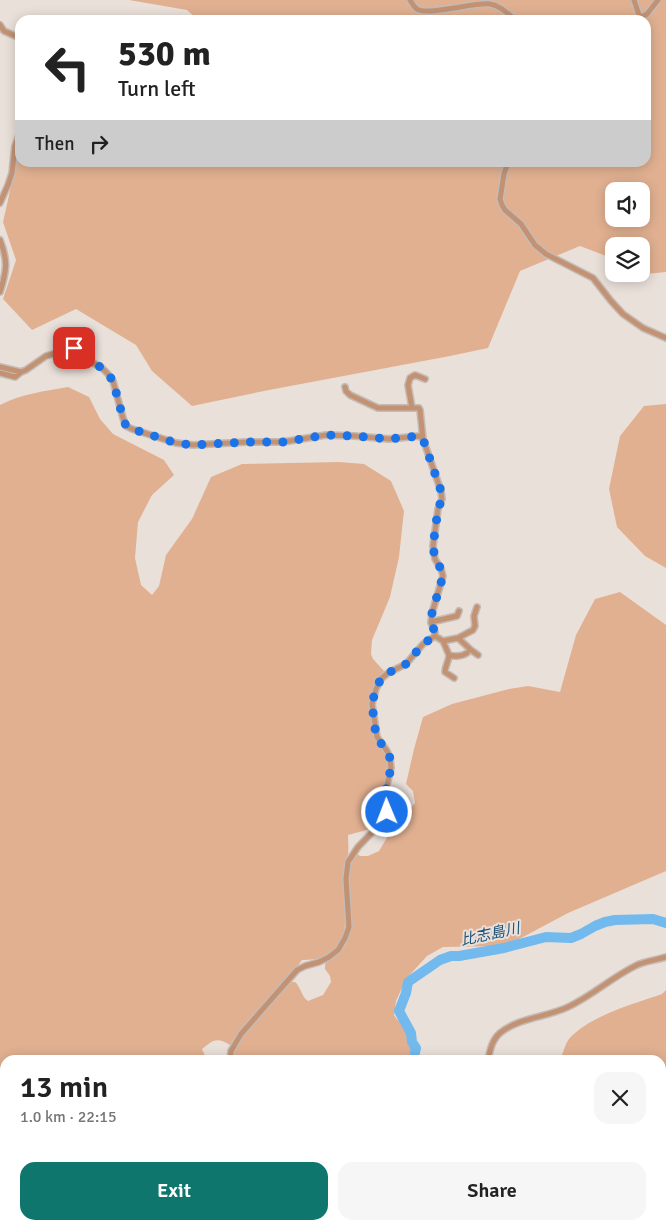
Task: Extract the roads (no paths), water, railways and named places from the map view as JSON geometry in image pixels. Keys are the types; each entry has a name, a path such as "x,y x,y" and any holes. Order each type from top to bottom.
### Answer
{"street":[{"path":"410,0 417,9 422,11 475,4 491,4 499,6 510,15"},
{"path":"634,0 637,15"},
{"path":"645,15 658,0"},
{"path":"0,26 4,31 15,36"},
{"path":"0,203 12,173 15,146"},
{"path":"506,167 500,199 502,205 505,210 522,224 536,245 546,254 593,278 623,314 643,328 666,338"},
{"path":"0,240 6,264 0,292"},
{"path":"0,373 15,377 46,356 74,348 80,350 88,360 102,368 113,381 126,426 184,445 283,442 326,435 389,439 419,436 423,439"},
{"path":"0,367 21,372"},
{"path":"412,408 408,385 410,378 415,375 425,379"},
{"path":"345,387 350,395 378,408 419,408 420,410 423,439 440,484 442,499 438,509 433,546 435,559 443,576 432,613 431,622 435,636"},
{"path":"443,641 458,638 473,630 476,607"},
{"path":"431,622 457,616 459,611"},
{"path":"435,636 443,641 449,655 444,672 454,678"},
{"path":"231,1055 241,1034 297,970 329,957 338,950 345,938 349,927 346,879 348,862 358,847 383,821 387,812 386,789 391,768 387,751 376,736 372,704 376,688 381,679 388,673 406,664 423,644 435,636"},
{"path":"458,638 478,655"},
{"path":"449,655 455,657 467,653"},
{"path":"489,1055 494,1040 507,1028 555,1013 638,964 666,957"}],"waterway":[{"name":"比志島川","path":"414,1055 416,1048 412,1042 411,1033 399,1011 408,982 440,960 451,956 504,948 546,937 571,938 595,926 615,920 653,919 666,923"}]}
